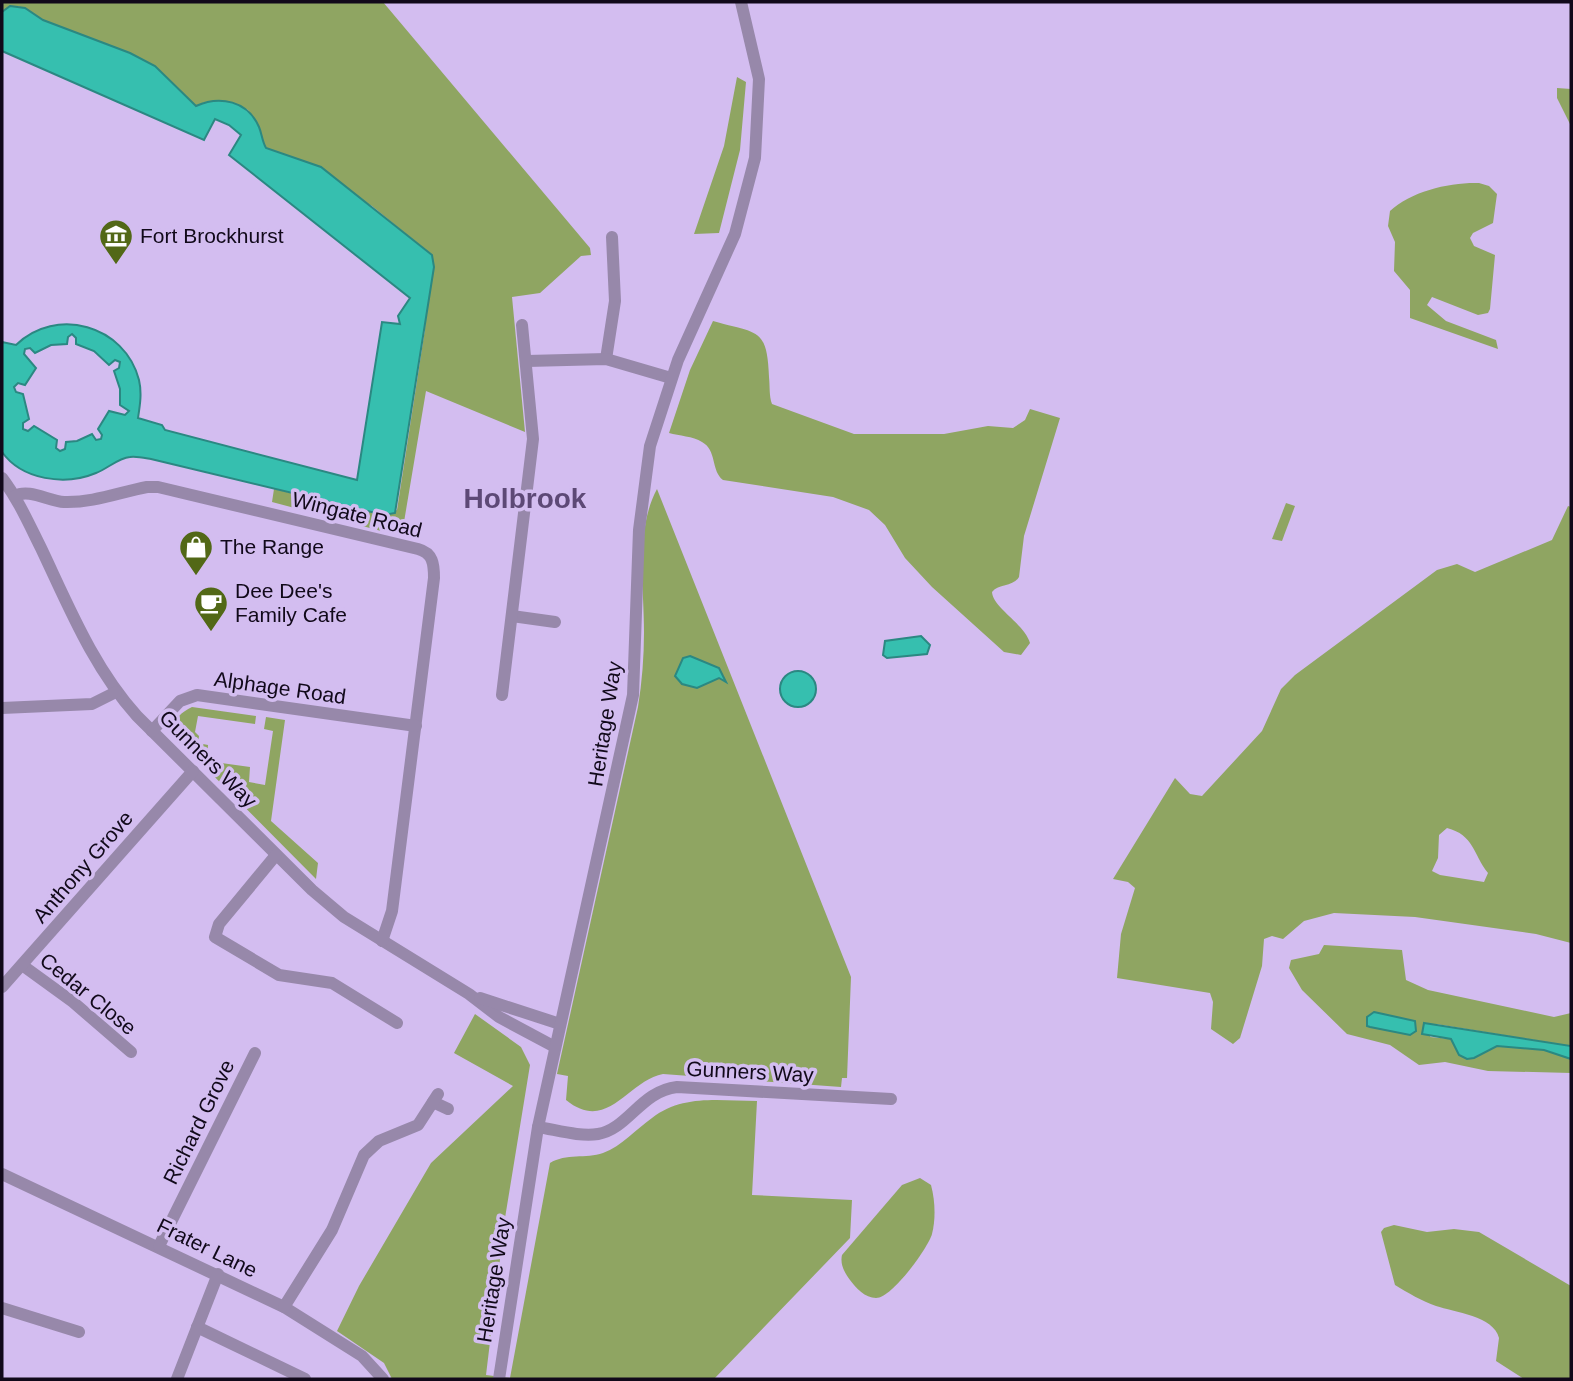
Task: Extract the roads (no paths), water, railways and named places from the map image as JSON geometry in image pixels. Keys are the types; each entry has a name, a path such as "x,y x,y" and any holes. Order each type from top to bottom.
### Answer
{"street":[{"name":"Heritage Way","path":"499,1379 538,1127 633,695 639,530 646,472 671,378 735,233 755,158 759,79 741,2"},
{"path":"606,359 615,301 612,237"},
{"path":"502,695 533,439 522,326"},
{"path":"527,361 606,359 671,378"},
{"name":"Gunners Way","path":"2,478 15,496 89,648 116,692 152,731 276,855 344,917 469,994 499,1017 555,1047"},
{"name":"Wingate Road","path":"15,496 23,493 57,501 78,502 153,486 426,551 433,561 434,579 392,911 382,941"},
{"path":"512,616 555,622"},
{"path":"2,708 92,704 116,692"},
{"name":"Alphage Road","path":"152,731 180,701 197,695 416,726"},
{"name":"Anthony Grove","path":"2,988 192,771"},
{"path":"276,855 219,924 215,937 279,975 332,983 397,1023"},
{"name":"Cedar Close","path":"22,965 71,1000 131,1052"},
{"name":"Gunners Way","path":"469,994 560,1024"},
{"name":"Richard Grove","path":"159,1246 255,1053"},
{"name":"Gunners Way","path":"538,1127 599,1134 614,1126 654,1093 677,1087 891,1099"},
{"path":"284,1307 332,1230 364,1155 379,1140 418,1125 436,1098 448,1109"},
{"name":"Frater Lane","path":"2,1174 284,1307 362,1356 383,1379"},
{"path":"177,1379 218,1274"},
{"path":"2,1308 79,1332"},
{"path":"197,1326 306,1379"}],"place":[{"name":"Fort Brockhurst","path":"116,266"},
{"name":"The Range","path":"196,577"},
{"name":"Dee Dee's Family Cafe","path":"211,633"}],"district":[{"name":"Holbrook","path":"525,498"}]}
